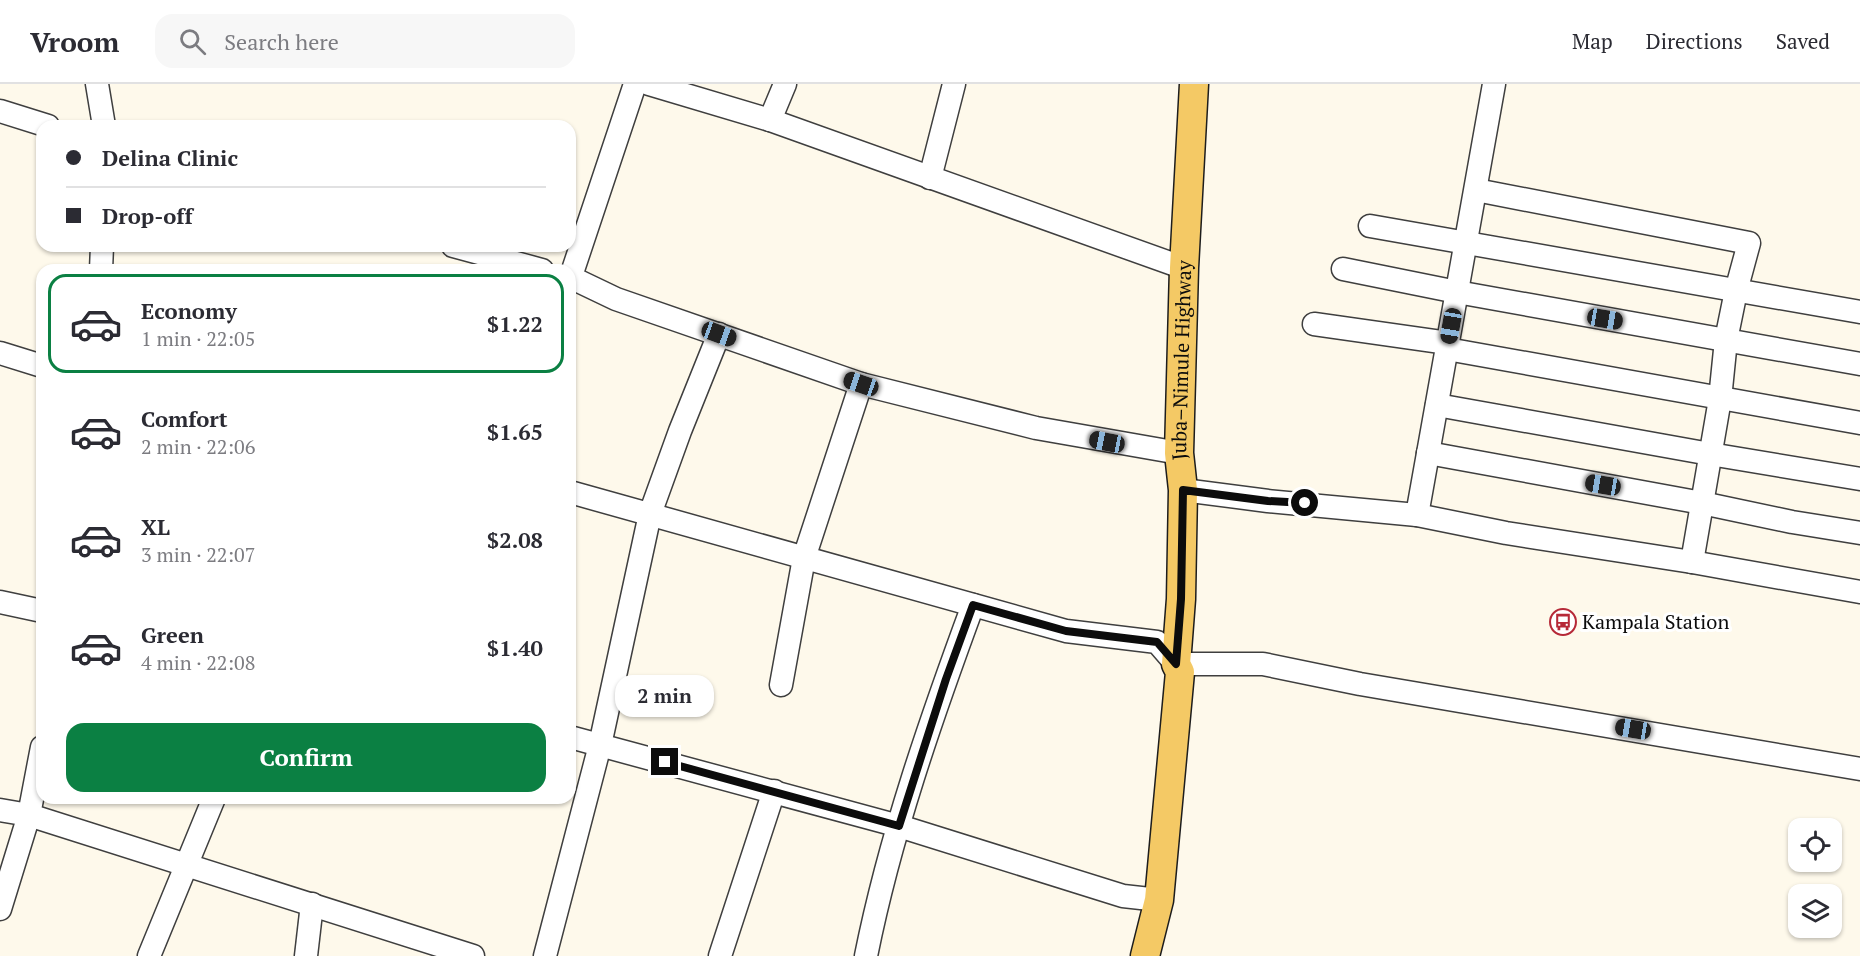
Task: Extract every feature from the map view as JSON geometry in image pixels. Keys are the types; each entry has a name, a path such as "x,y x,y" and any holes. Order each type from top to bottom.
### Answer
{"main road":[{"name":"Juba–Nimule Highway","path":"1145,956 1159,900 1180,672 1176,664 1181,599 1183,490 1179,453 1184,268 1194,84"}],"street":[{"path":"97,84 103,120"},
{"path":"575,264 635,84"},
{"path":"649,84 770,120 1184,268"},
{"path":"770,120 785,84"},
{"path":"930,178 954,84"},
{"path":"1417,515 1494,84"},
{"path":"0,111 36,122"},
{"path":"1476,190 1749,243 1726,340 1720,399 1692,562"},
{"path":"1370,226 1860,312"},
{"path":"475,252 520,264"},
{"path":"1343,269 1458,292 1860,364"},
{"path":"576,281 616,298 861,384 1036,428 1179,453"},
{"path":"1314,324 1448,346 1720,399 1860,423"},
{"path":"545,956 600,745 650,514 719,334"},
{"path":"0,352 36,364"},
{"path":"781,685 804,558 861,384"},
{"path":"1437,405 1860,479"},
{"path":"1428,453 1702,503 1791,522 1860,532"},
{"path":"1183,490 1268,501 1417,515 1506,533 1692,562 1860,592"},
{"path":"576,494 1066,631 1157,642 1176,664 1263,664 1360,684 1860,769"},
{"path":"0,602 36,610"},
{"path":"866,956 899,826 946,679 973,605"},
{"path":"576,739 899,826 1123,896 1159,900"},
{"path":"0,909 29,815 36,778"},
{"path":"720,956 774,791"},
{"path":"149,956 211,804"},
{"path":"0,810 29,815 473,956"},
{"path":"306,956 312,904"}],"place":[{"name":"Kampala Station","path":"1563,622"}],"route":[{"path":"665,762 899,826 946,679 973,605 1066,631 1157,642 1176,664 1181,599 1183,490 1268,501 1305,503"}]}
